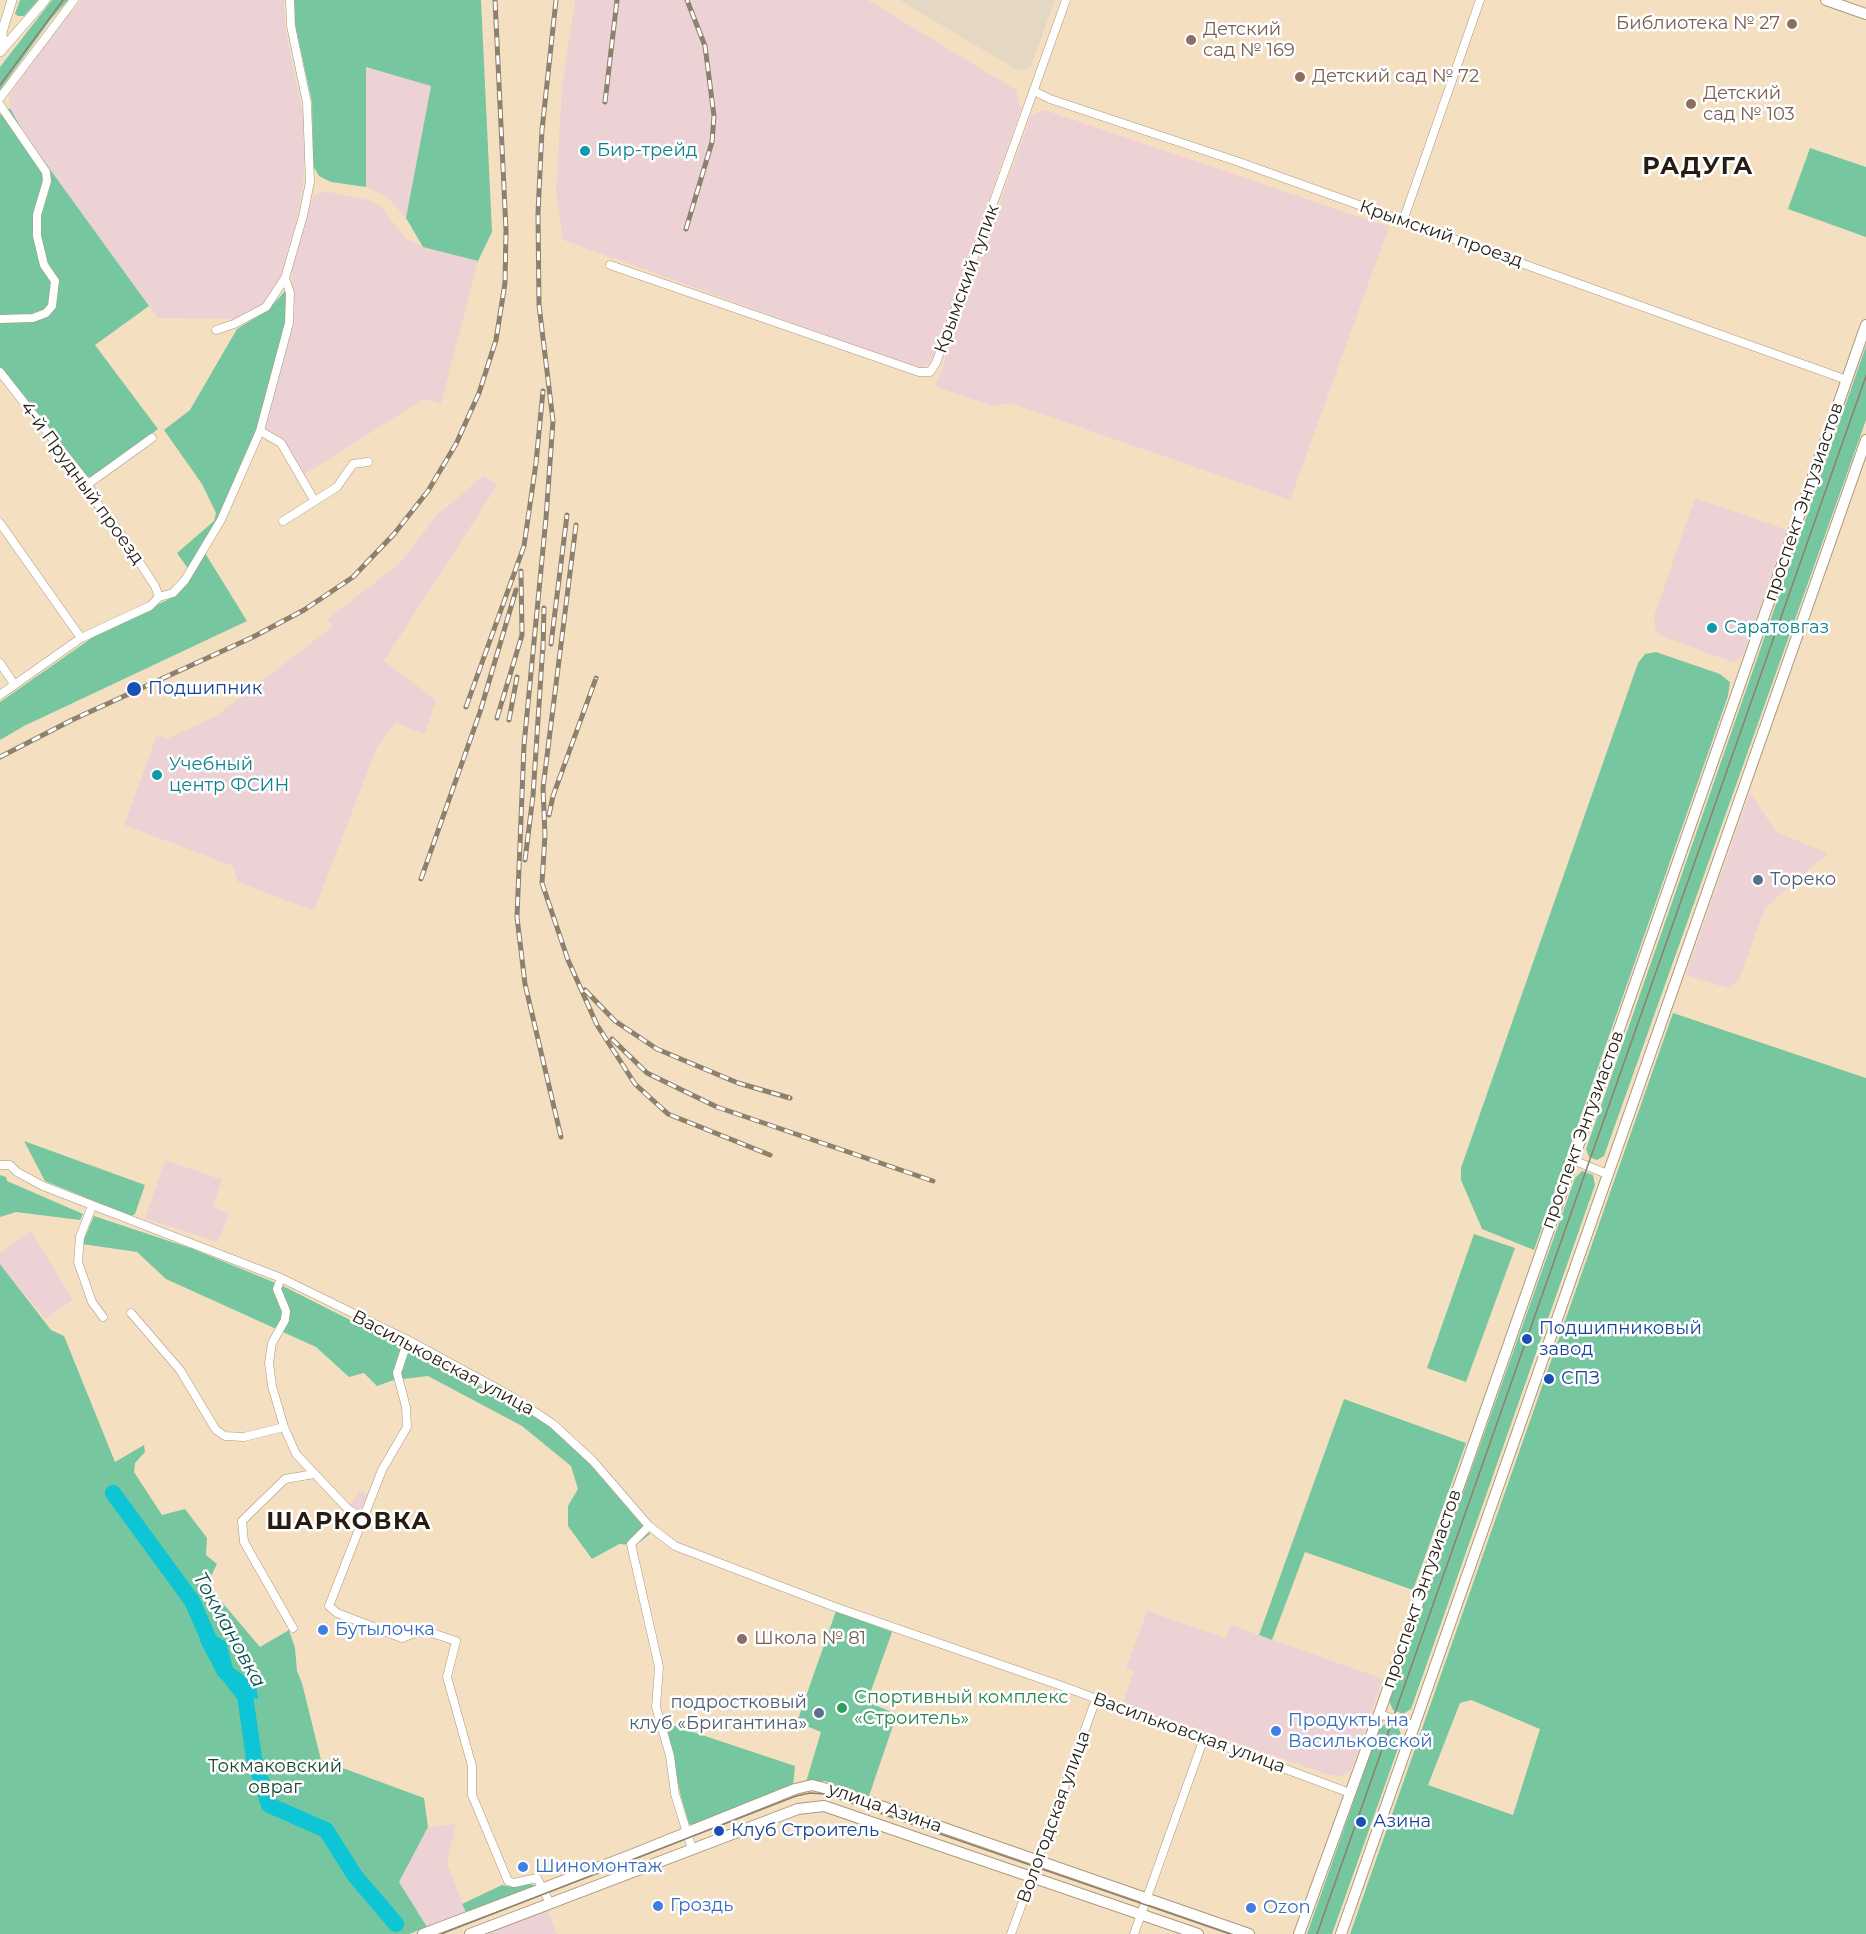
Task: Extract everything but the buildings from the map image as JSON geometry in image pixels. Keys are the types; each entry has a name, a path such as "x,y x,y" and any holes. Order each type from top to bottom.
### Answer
{"main road":[{"path":"1826,0 1866,14"},
{"name":"проспект Энтузиастов","path":"1299,1934 1379,1714 1866,326"},
{"name":"проспект Энтузиастов","path":"1341,1934 1866,441"},
{"name":"улица Азина","path":"423,1934 795,1789 821,1785 1249,1934"},
{"name":"улица Азина","path":"470,1934 798,1809 824,1806 1198,1934"}],"street":[{"path":"2,49 2,32 12,0"},
{"path":"2,49 45,0"},
{"path":"0,98 74,0"},
{"path":"216,330 234,324 266,307 285,278 303,216 310,182 308,103 291,26 290,0"},
{"name":"Крымский тупик","path":"610,265 919,372 930,372 936,363 1066,0"},
{"path":"1403,221 1480,0"},
{"name":"Крымский проезд","path":"1034,91 1050,99 1239,162 1847,380"},
{"path":"0,105 46,172 47,181 37,215 37,236 45,265 55,281 52,306 46,313 33,318 0,319"},
{"path":"0,695 81,638 150,606 159,597 173,593 185,580 203,551 260,431 289,323 290,293 285,278"},
{"name":"4-й Прудный проезд","path":"0,372 88,484 102,512 117,528 155,586 159,597"},
{"path":"260,431 268,438 281,443 314,500"},
{"path":"88,484 152,438"},
{"path":"283,521 337,487 353,464 368,462"},
{"path":"0,523 81,638"},
{"path":"0,663 14,684"},
{"path":"1573,1160 1607,1174"},
{"name":"Васильковская улица","path":"0,1165 10,1165 16,1172 43,1186 281,1278 408,1340 511,1396 553,1424 593,1461 649,1526 675,1546 835,1607 1204,1738 1350,1793"},
{"path":"92,1206 80,1237 78,1262 92,1302 102,1317"},
{"path":"281,1278 277,1290 286,1311 285,1320 272,1343 269,1363 272,1386 284,1427 296,1454 348,1509 364,1519"},
{"path":"131,1313 180,1370 216,1430 225,1436 244,1437 284,1427"},
{"path":"408,1340 402,1352 398,1373 406,1407 407,1427 382,1470 330,1606 336,1613 402,1638 423,1630 456,1641 447,1677 472,1766 472,1796 508,1881 514,1883 537,1878 550,1903"},
{"path":"293,1628 244,1542 242,1521 285,1479 314,1474"},
{"path":"649,1526 631,1544 659,1667 656,1707 670,1756 675,1794 692,1849"},
{"name":"Вологодская улица","path":"1011,1934 1096,1699"},
{"path":"1379,1714 1415,1726"},
{"path":"1134,1934 1204,1738"}],"shaded area":[{"path":"82,0 284,0 285,27 306,129 303,185 298,215 279,280 272,295 253,313 233,319 158,318 23,132 10,108 9,95 60,24"},
{"path":"575,0 868,0 1016,90 1021,110 932,359 927,365 920,369 563,240 556,192 562,87"},
{"path":"899,0 1055,0 1031,66 1019,71"},
{"path":"366,67 431,86 406,218 388,198 366,187"},
{"path":"1045,110 1389,227 1290,500 1010,403 993,406 935,387 1031,115"},
{"path":"324,191 368,200 381,206 405,238 423,247 478,261 441,404 424,399 305,474 282,438 268,435 265,425 292,325 292,269 312,198"},
{"path":"483,476 498,484 384,661 436,700 425,734 396,723 377,747 314,911 238,882 233,866 124,825 157,735 167,739 217,715 333,626 327,619 398,565 437,515"},
{"path":"1695,498 1787,530 1743,656 1732,662 1659,635 1655,628 1654,616"},
{"name":"Тореко","path":"1750,792 1776,832 1828,853 1765,908 1739,980 1727,988 1686,975"},
{"path":"165,1160 222,1180 213,1207 229,1214 218,1242 145,1219"},
{"path":"31,1231 73,1300 45,1319 0,1264 0,1253"},
{"path":"360,1491 370,1494 364,1513 349,1507"},
{"path":"1147,1611 1226,1638 1231,1625 1383,1679 1351,1771 1342,1776 1329,1775 1123,1703 1134,1671 1126,1668"},
{"path":"456,1824 447,1863 466,1912 427,1927 399,1882 428,1827"},
{"path":"547,1909 557,1934 486,1934"}],"green space":[{"path":"20,0 38,0 24,16 18,16 15,14"},
{"path":"52,0 68,0 51,19 0,90 0,67"},
{"path":"294,0 481,0 492,232 478,261 423,247 406,218 431,86 366,67 366,187 331,182 319,176 313,166 312,102 295,24"},
{"path":"10,108 23,132 149,306 95,345 158,429 94,478 83,475 0,368 0,115"},
{"path":"1810,148 1866,167 1866,237 1788,209"},
{"path":"285,291 288,294 288,312 283,340 258,426 226,504 189,570 177,553 214,521 216,513 202,484 164,430 190,410 237,329 268,310"},
{"path":"1866,346 1866,420 1604,1156 1597,1160 1589,1157 1586,1149"},
{"path":"205,553 247,621 24,726 0,740 0,702 96,635 175,596"},
{"path":"1656,652 1720,674 1730,682 1728,696 1534,1250 1482,1229 1461,1180 1461,1168 1638,663 1645,654"},
{"path":"1673,1013 1866,1078 1866,1934 1350,1934","holes":["1471,1700 1540,1729 1513,1815 1428,1785 1460,1703"]},
{"path":"24,1141 145,1185 135,1214 131,1216 45,1181"},
{"path":"1582,1171 1593,1175 1595,1185 1411,1709 1403,1714 1393,1710 1389,1701 1575,1178"},
{"path":"0,1175 6,1177 7,1181 83,1214 80,1220 16,1212 0,1217"},
{"path":"94,1216 193,1249 283,1286 508,1400 552,1427 588,1462 650,1534 636,1545 619,1544 592,1559 568,1526 568,1506 578,1489 571,1466 522,1426 428,1376 394,1380 377,1386 364,1373 349,1377 316,1347 166,1279 137,1252 82,1244"},
{"path":"1474,1234 1515,1248 1466,1382 1427,1368"},
{"name":"Токмаковский овраг","path":"0,1264 51,1330 64,1336 115,1462 144,1445 145,1452 135,1463 134,1472 162,1515 185,1509 207,1538 206,1555 217,1564 209,1580 215,1594 260,1647 289,1630 295,1648 297,1671 321,1760 424,1798 428,1827 399,1882 427,1927 409,1934 0,1934"},
{"path":"1344,1399 1466,1443 1413,1590 1305,1552 1272,1640 1259,1635"},
{"name":"Спортивный комплекс «Строитель»","path":"836,1611 892,1632 867,1702 897,1714 869,1796 825,1781 806,1782 821,1732 797,1722"},
{"path":"666,1723 795,1766 793,1785 694,1825 689,1824 680,1793"},
{"path":"1389,1723 1398,1726 1402,1737 1332,1934 1307,1934 1379,1729"},
{"path":"525,1882 536,1886 466,1912 462,1904 502,1885 511,1887"}],"water":[{"path":"207,1631 226,1642 233,1668 256,1684 258,1699 238,1694 218,1676 200,1641"}],"waterway":[{"name":"Токмановка","path":"113,1493 192,1601 214,1651"},
{"name":"Токмановка","path":"231,1678 245,1696 254,1758 269,1805 326,1830 355,1876 396,1924"}],"tram line":[{"path":"0,85 63,0"},
{"path":"1317,1934 1866,376"},
{"path":"441,1934 796,1796 810,1793 825,1794 1230,1934"}],"railway":[{"path":"0,757 72,720 253,637 304,610 353,577 394,534 428,491 456,444 479,393 496,340 505,283 506,230 495,0"},
{"path":"556,0 542,130 538,213 539,305 553,421 524,745 517,917 525,984 561,1137"},
{"path":"605,102 617,0"},
{"path":"686,229 712,142 714,116 705,46 687,0"},
{"path":"466,707 524,546 536,463 543,391"},
{"path":"551,644 567,515"},
{"path":"576,525 543,788 545,835 542,883 568,960 597,1025 635,1084 668,1114 770,1155"},
{"path":"497,718 522,635 521,571"},
{"path":"421,879 480,712 516,590"},
{"path":"543,650 544,608"},
{"path":"525,860 533,796 543,644"},
{"path":"509,720 517,677"},
{"path":"549,815 553,796 596,678"},
{"path":"585,990 615,1021 657,1049 738,1083 790,1098"},
{"path":"612,1039 647,1073 717,1107 933,1181"}],"place":[{"name":"Библиотека № 27","path":"1792,24"},
{"name":"Детский сад № 169","path":"1191,40"},
{"name":"Детский сад № 72","path":"1300,77"},
{"name":"Детский сад № 103","path":"1691,104"},
{"name":"Бир-трейд","path":"585,151"},
{"name":"Саратовгаз","path":"1712,628"},
{"name":"Подшипник","path":"134,689"},
{"name":"Учебный центр ФСИН","path":"157,775"},
{"name":"Тореко","path":"1758,880"},
{"name":"Подшипниковый завод","path":"1527,1339"},
{"name":"СПЗ","path":"1549,1379"},
{"name":"Бутылочка","path":"323,1630"},
{"name":"Школа № 81","path":"742,1639"},
{"name":"Спортивный комплекс «Строитель»","path":"842,1708"},
{"name":"подростковый клуб «Бригантина»","path":"819,1713"},
{"name":"Продукты на Васильковской","path":"1276,1731"},
{"name":"Азина","path":"1361,1822"},
{"name":"Клуб Строитель","path":"719,1831"},
{"name":"Шиномонтаж","path":"523,1867"},
{"name":"Гроздь","path":"658,1906"},
{"name":"Ozon","path":"1251,1908"}],"district":[{"name":"РАДУГА","path":"1698,167"},
{"name":"ШАРКОВКА","path":"349,1522"}]}
